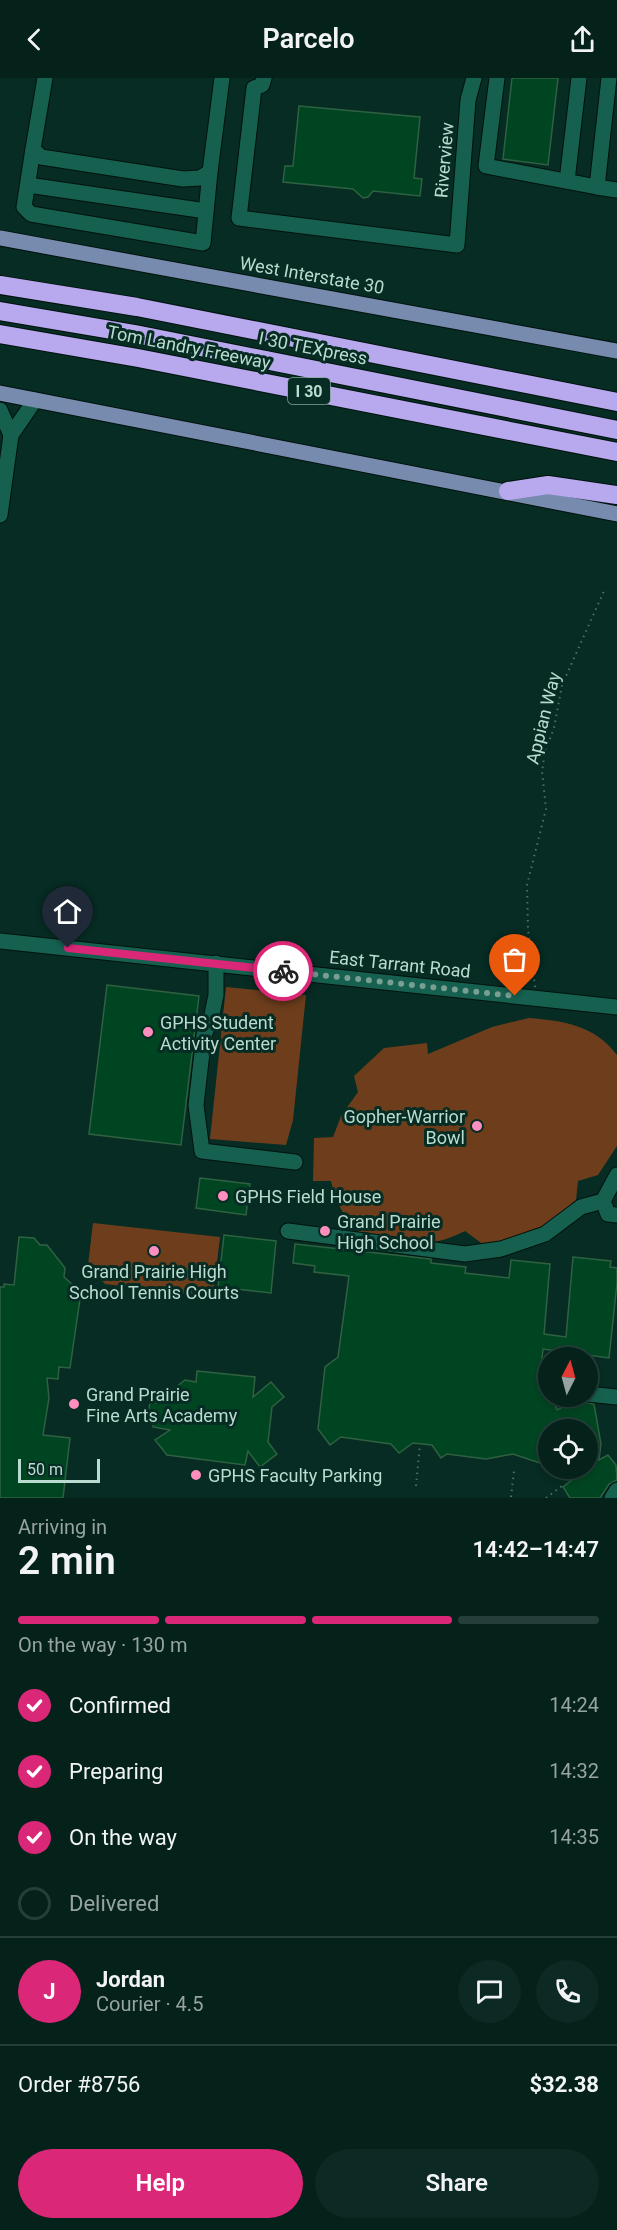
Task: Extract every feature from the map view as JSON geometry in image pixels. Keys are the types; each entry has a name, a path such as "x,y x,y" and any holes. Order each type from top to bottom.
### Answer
{"highway":[{"name":"Tom Landry Freeway","path":"0,285 137,308 617,402"},
{"name":"I 30 TEXpress","path":"0,311 147,336 617,430"},
{"name":"Tom Landry Freeway","path":"0,334 138,358 617,452"},
{"path":"508,491 548,485 617,495"}],"main road":[{"name":"West Interstate 30","path":"0,238 617,351"},
{"path":"0,393 617,514"}],"street":[{"path":"45,78 24,207 31,214 203,243 222,78"},
{"name":"Riverview","path":"264,78 262,85 254,88 239,218 457,245 468,100 474,78"},
{"path":"497,78 486,166 617,190"},
{"path":"567,181 579,78"},
{"path":"597,187 609,78"},
{"path":"33,149 41,157 183,179 200,178 210,172"},
{"path":"28,185 206,211"},
{"path":"0,515 11,435 35,400"},
{"path":"0,410 11,435"},
{"name":"East Tarrant Road","path":"0,941 617,1007"},
{"path":"216,963 216,995 212,1019 204,1035 196,1105 202,1151 296,1162"},
{"path":"288,1231 465,1254 501,1249 545,1234 581,1207 603,1201 617,1175"},
{"path":"603,1201 608,1214 617,1215"},
{"path":"598,1395 617,1397"},
{"path":"612,1498 617,1490"}],"path":[{"name":"Appian Way","path":"537,999 528,929 527,885 546,809 542,771 545,752 554,728 561,685 604,591"},
{"path":"416,1486 420,1444"},
{"path":"510,1497 514,1471"},
{"path":"546,1498 562,1486"}],"shaded area":[{"path":"226,987 306,995 293,1120 286,1145 210,1139"},
{"name":"Gopher-Warrior Bowl","path":"529,1018 578,1026 599,1037 617,1055 617,1146 598,1175 578,1181 576,1200 542,1230 517,1240 484,1245 465,1231 436,1242 410,1243 370,1238 358,1231 342,1212 331,1181 313,1181 314,1138 333,1137 341,1116 358,1092 354,1076 384,1048 427,1043 428,1054 492,1027"},
{"name":"Grand Prairie High School Tennis Courts","path":"93,1223 220,1237 213,1297 105,1284 88,1265"}],"building":[{"path":"512,78 558,78 548,165 503,159"},
{"path":"299,106 420,117 414,178 422,179 420,196 373,191 368,197 363,198 353,189 283,182 285,166 293,166"},
{"name":"GPHS Student Activity Center","path":"107,985 199,996 181,1145 89,1134"},
{"name":"GPHS Field House","path":"200,1178 250,1184 246,1215 196,1208"},
{"path":"224,1235 276,1241 271,1293 218,1287"},
{"path":"19,1237 34,1238 40,1245 47,1245 65,1268 64,1277 81,1292 70,1368 59,1367 58,1379 47,1378 49,1398 43,1435 70,1438 63,1498 0,1498 0,1287 4,1287 4,1284 14,1285"},
{"name":"Grand Prairie High School","path":"295,1244 431,1259 431,1263 466,1267 465,1273 509,1278 511,1260 550,1264 544,1334 566,1337 573,1257 611,1261 610,1267 617,1268 617,1283 609,1358 598,1356 598,1347 538,1347 538,1407 556,1407 557,1410 563,1407 595,1407 597,1419 538,1419 538,1462 513,1454 486,1459 447,1454 441,1458 432,1445 413,1443 399,1453 391,1444 341,1437 330,1445 318,1429 325,1367 338,1357 349,1276 314,1272 315,1266 293,1263"},
{"path":"197,1371 255,1377 253,1397 271,1382 284,1397 272,1407 268,1442 277,1454 260,1467 248,1451 245,1465 167,1455 155,1440 170,1430 153,1427 154,1420 147,1419 150,1402 156,1403 157,1396 163,1397 185,1380 196,1382"},
{"name":"Grand Prairie High School","path":"598,1427 601,1444 599,1460 608,1455 616,1465 617,1480 609,1484 600,1498 570,1498 563,1487 573,1479 598,1479"}],"way so far":[{"path":"283,971 515,996"}],"place":[{"name":"GPHS Student Activity Center","path":"148,1032"},
{"name":"Gopher-Warrior Bowl","path":"477,1126"},
{"name":"GPHS Field House","path":"223,1196"},
{"name":"Grand Prairie High School","path":"325,1231"},
{"name":"Grand Prairie High School Tennis Courts","path":"154,1251"},
{"name":"Grand Prairie Fine Arts Academy","path":"74,1404"},
{"name":"GPHS Faculty Parking","path":"196,1475"}],"route":[{"path":"68,948 283,971"}]}
